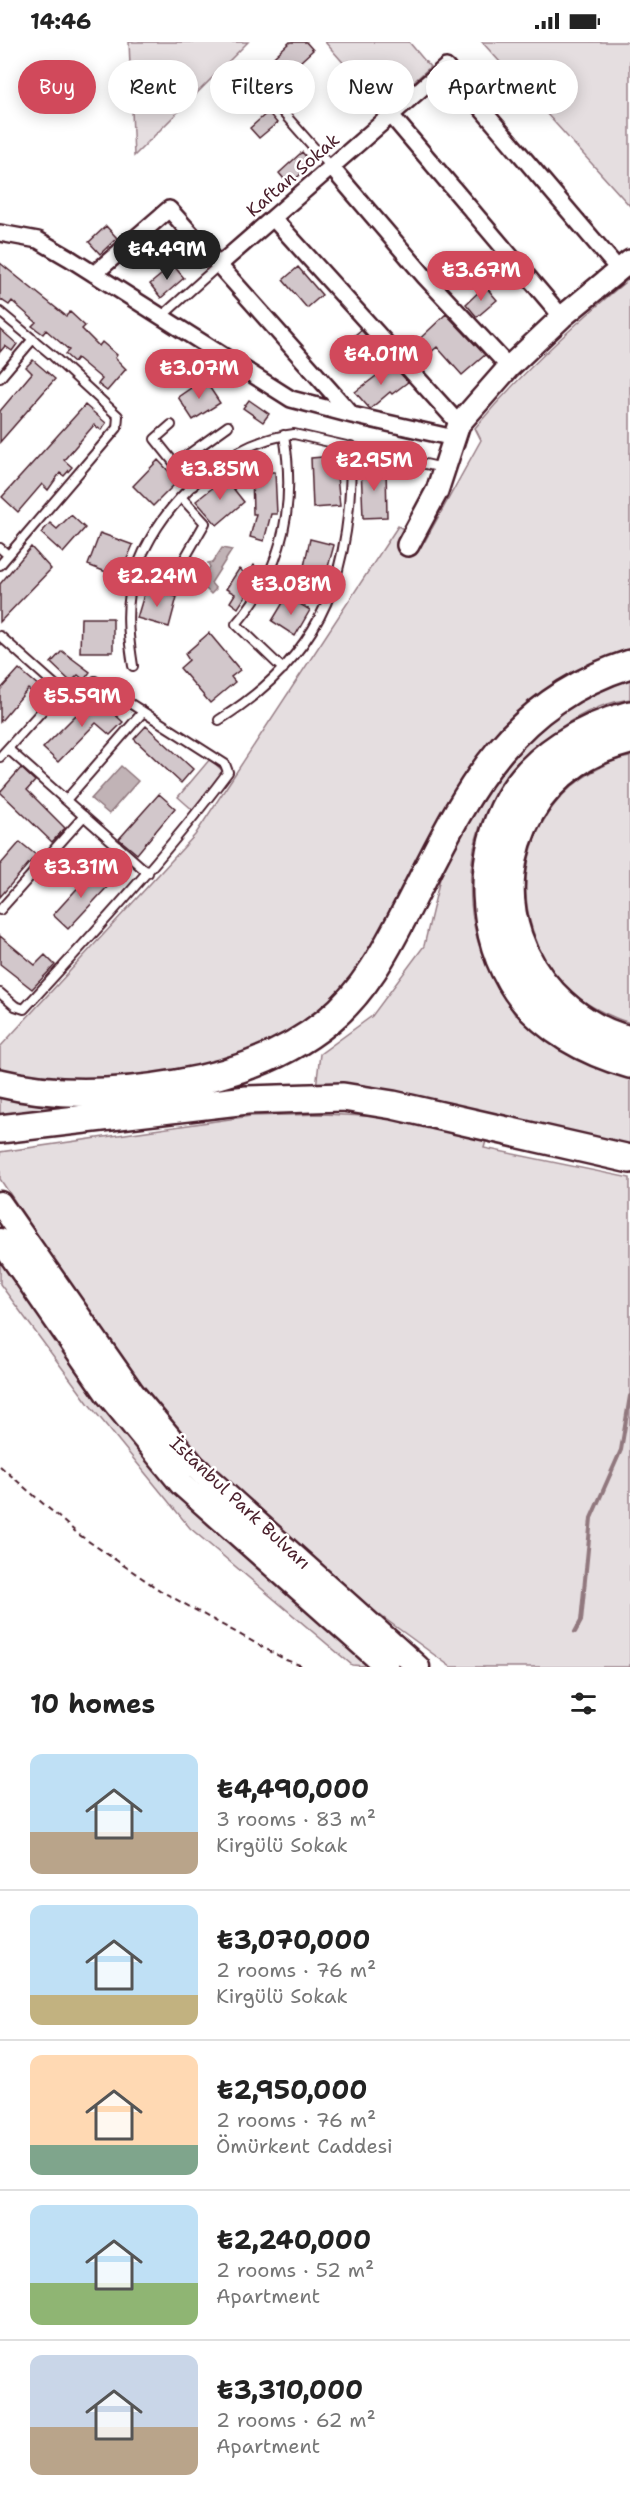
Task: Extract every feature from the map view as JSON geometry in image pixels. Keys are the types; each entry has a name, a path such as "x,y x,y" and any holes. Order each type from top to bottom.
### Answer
{"highway":[{"path":"0,1083 76,1093 163,1086 196,1081 249,1067 304,1038 335,1014 376,965 461,805 491,759 513,735 559,698 586,683 630,664"},
{"path":"630,715 606,721 560,746 524,779 509,799 498,825 488,874 488,893 495,946 518,992 533,1010 574,1043 630,1064"},
{"path":"630,740 595,752 577,762 546,789 533,807 513,853 509,901 518,938 547,988 586,1021 615,1036 630,1040"},
{"path":"0,1129 206,1104 290,1097 343,1097 376,1102 630,1159"}],"main road":[{"name":"İstanbul Park Bulvarı","path":"0,1203 133,1393 193,1465 418,1667"},
{"name":"İstanbul Park Bulvarı","path":"0,1240 107,1394 181,1484 387,1667"}],"street":[{"name":"Kaftan Sokak","path":"219,265 446,67 624,266"},
{"path":"391,115 562,317"},
{"path":"331,167 425,277 509,367"},
{"path":"94,274 169,209 352,415"},
{"path":"273,218 457,431"},
{"path":"0,233 38,240 291,399 352,415 457,431"},
{"path":"408,545 437,491 457,431 509,367 562,317 624,266"}],"lane":[{"path":"284,114 331,167"},
{"path":"161,317 219,265"},
{"path":"0,312 118,416 117,428 0,565"},
{"path":"0,378 33,339"},
{"path":"171,425 155,439 193,486"},
{"path":"175,464 228,426"},
{"path":"134,666 127,634 128,612 136,573 160,523 193,486 235,456 284,435 306,435 445,469"},
{"path":"283,669 236,624 268,578 282,541 289,490 284,435"},
{"path":"219,720 245,704 283,669 310,634 333,588 349,521 351,446"},
{"path":"136,573 170,584 205,523 181,497"},
{"path":"0,548 8,555"},
{"path":"0,636 71,699 95,681 225,764 228,772 148,873 24,1009 15,1006 0,993"},
{"path":"0,757 61,690"},
{"path":"66,800 143,712"},
{"path":"8,749 148,873"},
{"path":"0,910 84,816"}],"path":[{"path":"0,1466 78,1534 161,1591 286,1660 305,1667"}],"shaded area":[{"path":"129,42 248,42 230,60 210,60 210,80 198,92 198,60 130,60"},
{"path":"325,42 409,42 426,62 426,71 414,82 414,60 341,60"},
{"path":"482,42 630,42 630,206 547,114 578,114 578,60 498,60"},
{"path":"132,114 176,114 134,156"},
{"path":"630,278 630,655 550,695 368,966 316,1023 228,1066 71,1086 0,1072 0,1047 195,835 398,526 425,541 481,440 475,428 549,349"},
{"path":"222,548 232,550 211,583 216,589 211,594 199,582 210,567 208,563 213,562"},
{"path":"630,677 630,699 602,706 561,727 528,756 491,803 476,839 472,859 471,901 473,921 484,959 515,1015 520,1013 558,1045 630,1077 630,1147 316,1088 320,1054 372,1016 424,946 442,870 477,800 499,768 534,732 571,701"},
{"path":"630,757 630,1023 584,1002 556,977 548,967 537,942 529,918 526,894 527,870 532,846 555,804 592,772"},
{"path":"210,759 225,773 195,812 178,797"},
{"path":"121,766 138,781 109,814 91,799"},
{"path":"0,1095 21,1102 70,1108 0,1123"},
{"path":"323,1114 385,1117 486,1141 484,1148 630,1178 630,1667 451,1667 377,1613 193,1451 130,1374 0,1179 0,1152 251,1116"},
{"path":"0,1254 378,1667 352,1665 190,1528 88,1403 0,1284"}],"building":[{"path":"290,42 306,42 313,50 302,60 271,60"},
{"path":"266,114 270,114 277,123 259,138 250,128"},
{"path":"302,152 312,164 289,185 279,173"},
{"path":"106,226 117,238 100,254 89,242"},
{"path":"0,263 66,316 70,312 85,326 82,329 99,346 102,342 117,355 115,358 126,369 107,391 98,384 102,379 77,358 74,362 65,354 69,350 46,330 43,334 32,326 36,322 12,301 9,305 0,299"},
{"path":"173,265 184,278 161,298 150,284"},
{"path":"298,267 322,295 307,308 283,280"},
{"path":"485,286 497,300 477,317 466,304"},
{"path":"446,314 485,355 462,375 437,347 422,360 411,347"},
{"path":"0,329 17,344 12,351 5,346 0,352"},
{"path":"361,330 379,350 364,362 345,343"},
{"path":"33,360 55,379 0,442 0,411 32,373 26,367"},
{"path":"392,364 408,382 392,394 390,392 370,409 355,392"},
{"path":"204,379 220,403 193,420 178,397"},
{"path":"249,400 269,414 263,422 243,408"},
{"path":"85,405 106,423 101,430 94,425 64,460 72,467 64,476 60,473 48,490 42,484 18,512 2,497"},
{"path":"335,456 340,506 313,508 311,458"},
{"path":"158,460 178,481 153,506 133,486"},
{"path":"361,465 386,467 387,517 363,518"},
{"path":"252,472 275,472 277,514 271,514 264,541 250,537 256,514 253,514"},
{"path":"225,478 244,502 217,525 196,501"},
{"path":"71,515 85,528 63,553 41,533 50,523 57,529"},
{"path":"100,533 133,545 119,577 88,565"},
{"path":"310,539 334,545 325,578 303,571"},
{"path":"31,547 51,569 0,622 0,584"},
{"path":"254,565 262,571 238,608 230,602 235,594 226,589 239,569 248,575"},
{"path":"146,588 177,597 169,627 137,618"},
{"path":"287,596 310,610 295,636 272,621"},
{"path":"81,618 113,618 113,652 80,652"},
{"path":"209,633 240,670 231,677 235,682 210,703 180,668 189,660 185,654"},
{"path":"62,651 90,672 84,680 78,675 71,682 51,663"},
{"path":"19,669 40,687 35,695 28,689 0,722 0,690"},
{"path":"93,698 97,698 123,722 110,735 96,723 58,762 43,748"},
{"path":"146,726 193,769 181,783 134,739"},
{"path":"21,768 35,781 27,790 65,828 52,842 0,792"},
{"path":"159,794 175,808 137,854 119,839"},
{"path":"20,842 36,855 0,897 0,865"},
{"path":"94,870 110,884 68,929 53,915"},
{"path":"0,936 35,965 45,955 55,965 32,989 0,964"}],"waterway":[{"path":"575,1632 581,1621 591,1518 621,1450 630,1396"}]}
